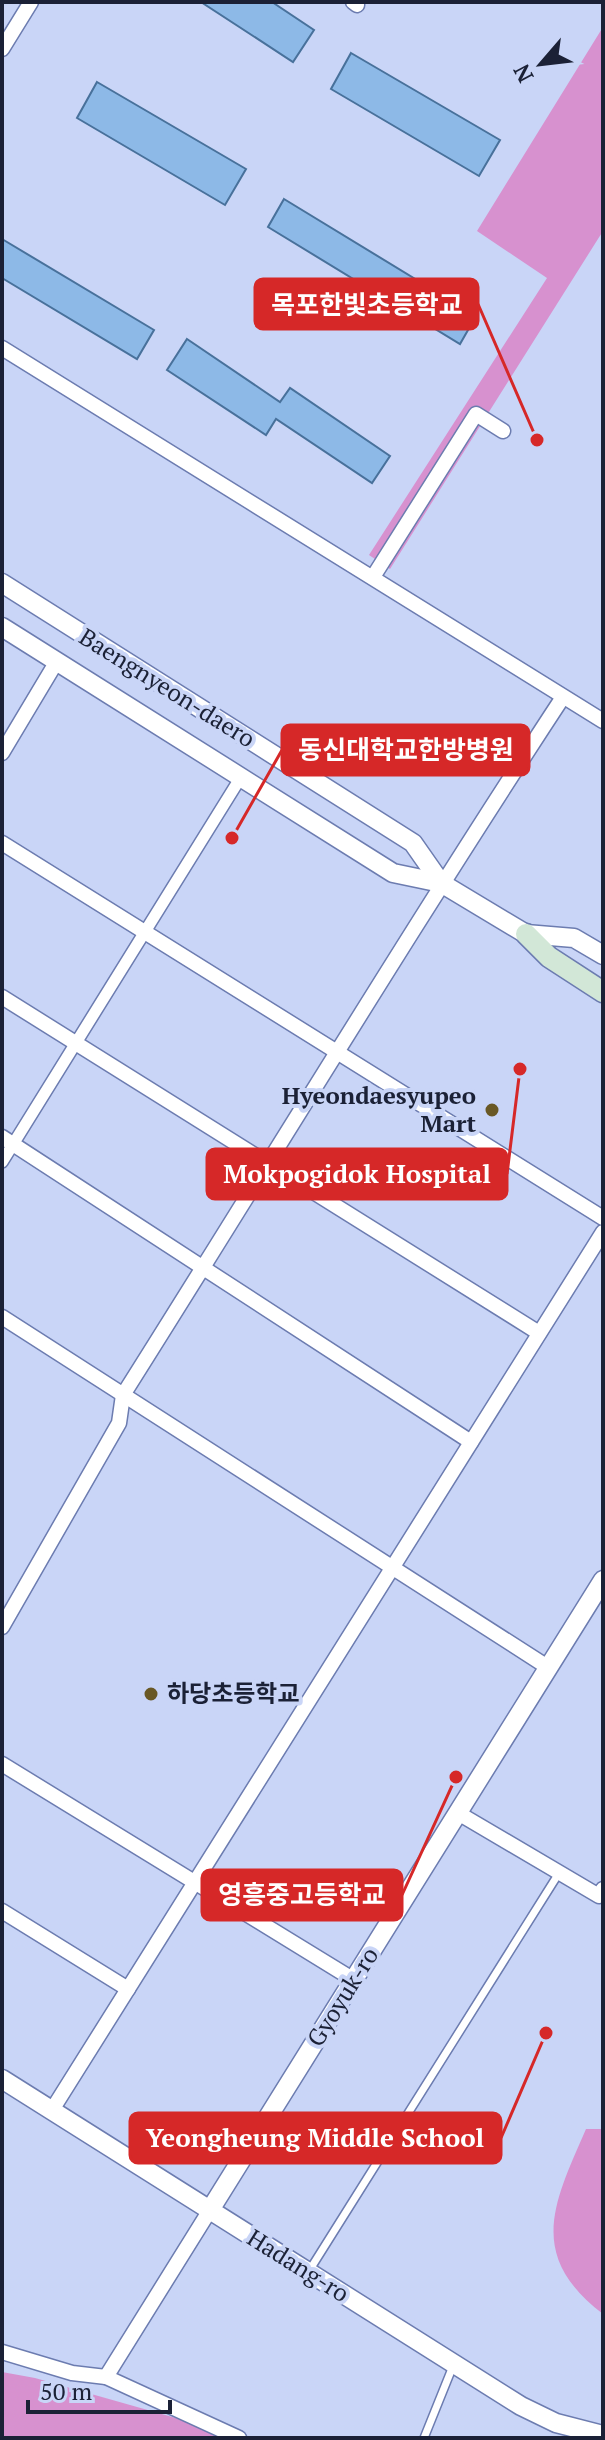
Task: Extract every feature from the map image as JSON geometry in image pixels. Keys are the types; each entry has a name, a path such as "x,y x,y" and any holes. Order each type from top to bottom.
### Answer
{"main road":[{"path":"526,934 549,957 603,992"}],"street":[{"path":"2,49 31,2"},
{"path":"2,348 603,721"},
{"path":"373,577 476,414 503,431"},
{"name":"Baengnyeon-daero","path":"2,583 413,843 441,883"},
{"name":"Baengnyeon-daero","path":"2,627 393,873 441,883 526,934 574,938 603,955"},
{"path":"2,753 57,661"},
{"path":"2,1627 119,1423 123,1395 339,1053 441,883 563,697"},
{"path":"2,1162 8,1140 76,1043 241,777"},
{"path":"2,843 603,1218"},
{"path":"2,997 539,1333"},
{"path":"8,1140 471,1442"},
{"path":"52,2110 603,1232"},
{"path":"2,1317 549,1668"},
{"name":"Gyoyuk-ro","path":"210,2210 603,1580"},
{"path":"2,1764 354,1980"},
{"path":"458,1813 599,1896 603,1889"},
{"path":"2,1911 128,1989"},
{"name":"Hadang-ro","path":"2,2079 454,2364 556,2423 603,2435"},
{"path":"106,2377 210,2210"},
{"path":"5,2351 72,2373 106,2377 239,2438"}],"lane":[{"path":"308,2272 559,1873"},
{"path":"424,2438 454,2364"}],"shaded area":[{"path":"603,27 603,231 390,569 369,555 547,278 477,231"},
{"path":"586,2129 603,2129 603,2314 579,2292 563,2271 555,2249 557,2204"},
{"path":"2,2372 35,2378 211,2428 228,2438 2,2438"}],"building":[{"path":"201,2 272,2 314,30 293,62"},
{"path":"351,53 500,140 479,176 331,89"},
{"path":"97,82 246,169 225,205 77,118"},
{"path":"284,199 476,316 460,344 268,227"},
{"path":"2,239 154,330 137,359 2,278"},
{"path":"187,339 280,402 290,388 390,456 372,483 276,419 266,435 167,370"}],"place":[{"name":"목포한빛초등학교","path":"537,440"},
{"name":"동신대학교한방병원","path":"232,838"},
{"name":"Mokpogidok Hospital","path":"520,1069"},
{"name":"Hyeondaesyupeo Mart","path":"492,1110"},
{"name":"하당초등학교","path":"151,1694"},
{"name":"영흥중고등학교","path":"456,1777"},
{"name":"Yeongheung Middle School","path":"546,2033"}]}
